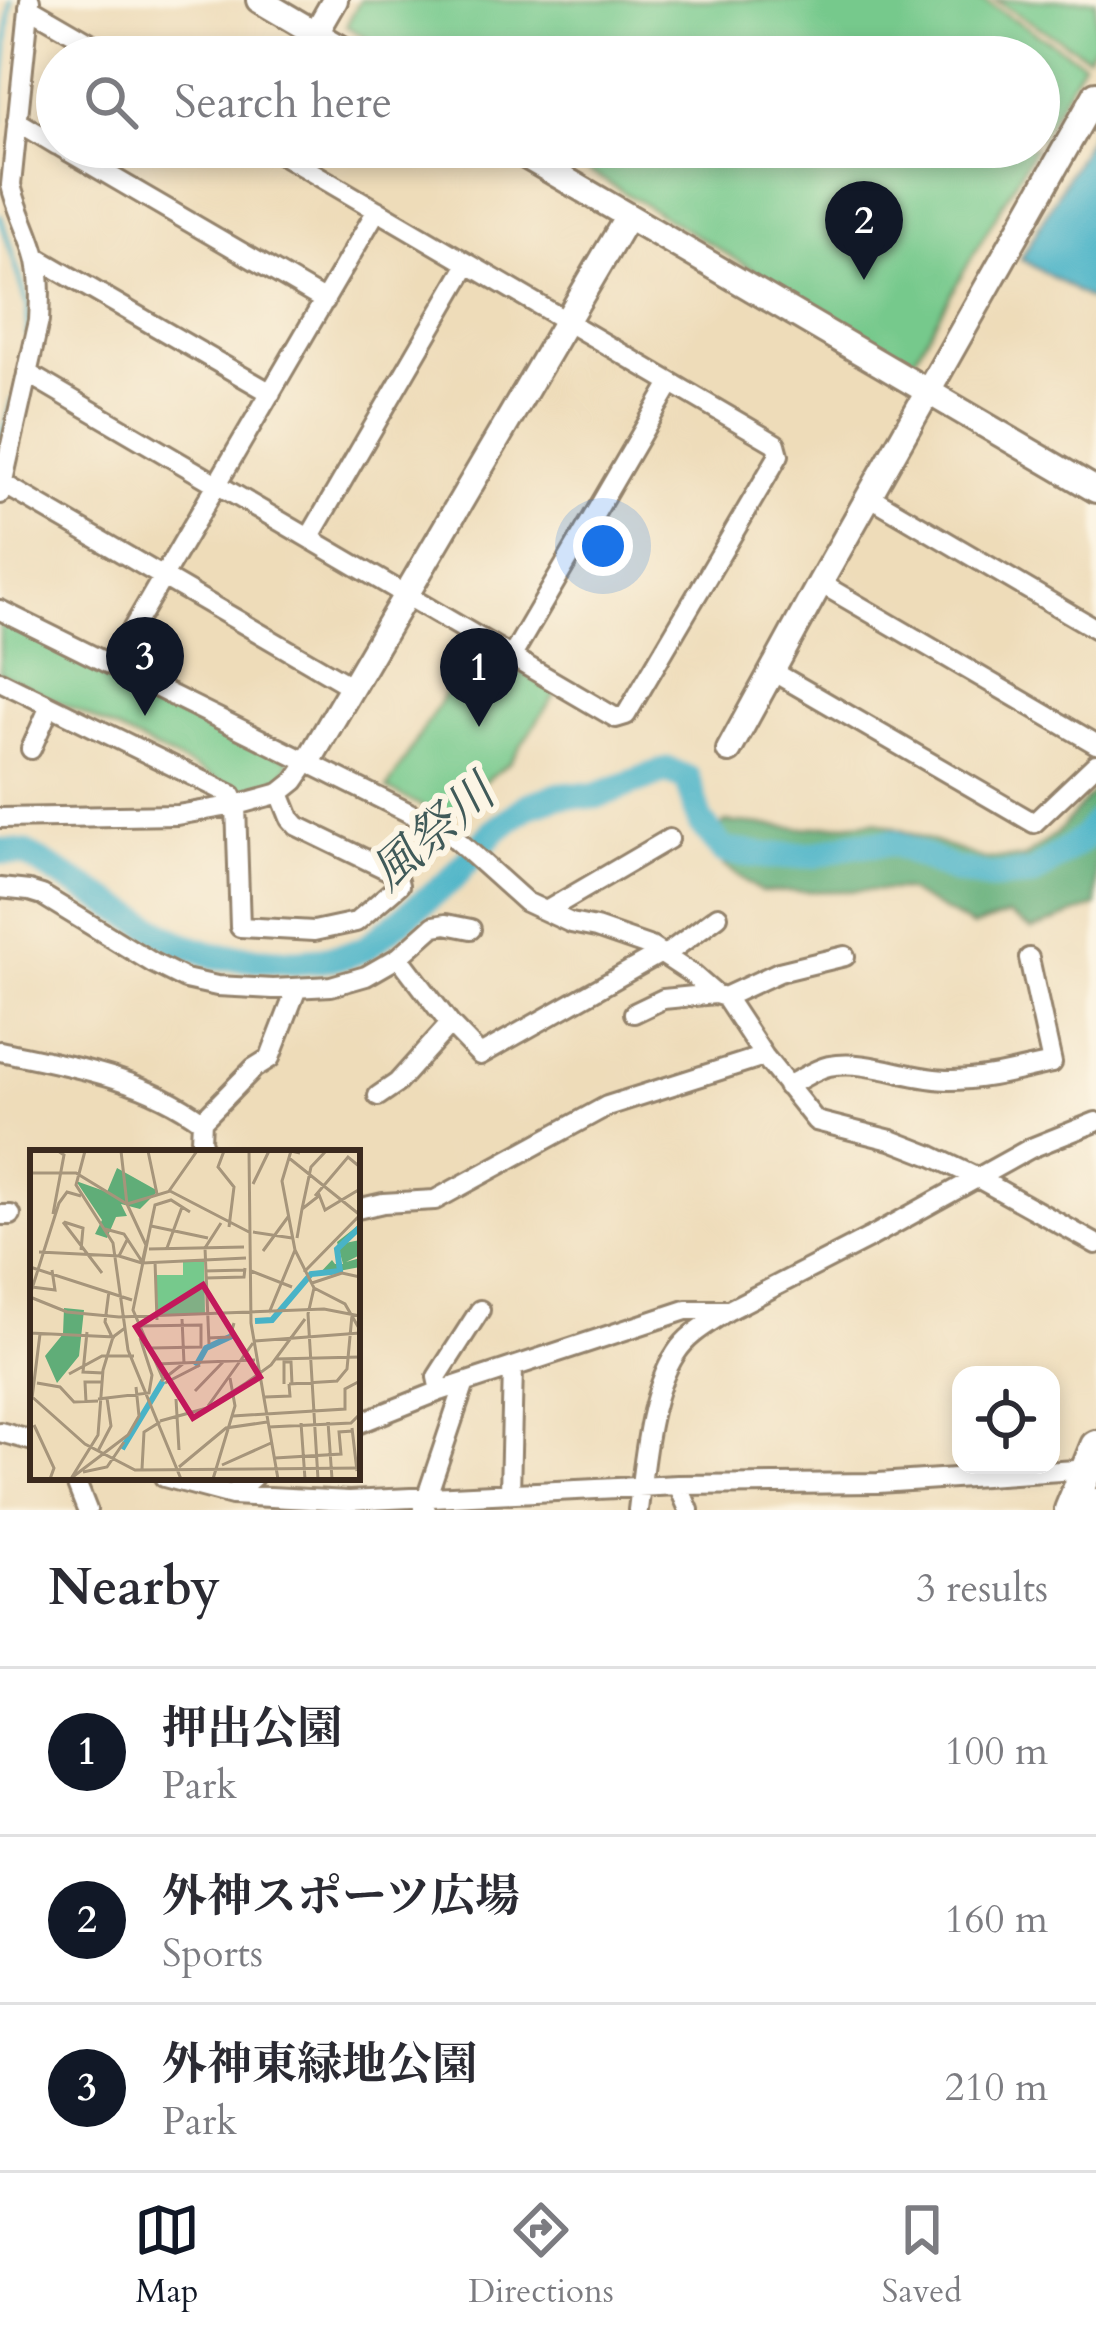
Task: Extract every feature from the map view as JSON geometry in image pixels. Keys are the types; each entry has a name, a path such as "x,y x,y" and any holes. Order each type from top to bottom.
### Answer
{"highway":[{"path":"1070,1510 1093,1461"}],"street":[{"path":"259,0 319,36"},
{"path":"316,34 335,0"},
{"path":"82,36 29,3 10,81 17,121 11,184 36,257 41,292 39,321 1,488 352,687"},
{"path":"1060,157 1096,94"},
{"path":"17,121 36,132"},
{"path":"97,168 325,302"},
{"path":"28,373 616,718 626,715 779,454 776,444 304,168"},
{"path":"545,168 1096,490"},
{"path":"729,750 1054,168"},
{"path":"112,664 376,211"},
{"path":"0,818 177,815 280,793 295,782 628,216"},
{"path":"36,257 271,393"},
{"path":"309,538 468,264"},
{"path":"512,656 671,383"},
{"path":"869,496 1096,629"},
{"path":"820,583 1096,744"},
{"path":"0,610 448,832 526,902 663,954 720,995 816,1121 891,1140 976,1177 1096,1244"},
{"path":"772,671 1034,823 1096,764"},
{"path":"0,681 232,795 240,927 314,932 356,922 399,885 396,874 297,826 280,793"},
{"path":"31,748 50,706"},
{"path":"546,911 669,839"},
{"path":"0,888 42,895 153,963 185,979 217,986 331,986 366,976 399,957 434,926 471,929"},
{"path":"399,957 480,1055 663,954 718,916"},
{"path":"634,1013 663,999 720,995 779,972 845,956"},
{"path":"787,1087 825,1066 861,1065 953,1080 1052,1063 1029,958"},
{"path":"204,1150 202,1121 270,1058 297,988"},
{"path":"377,1096 397,1083 450,1024"},
{"path":"0,1051 153,1090 202,1121"},
{"path":"360,1208 435,1200 607,1106 764,1056"},
{"path":"638,1510 665,1373 693,1334 976,1177 1096,1121"},
{"path":"440,1391 437,1378 480,1310"},
{"path":"360,1423 440,1391 686,1310 729,1310"},
{"path":"510,1493 513,1367"},
{"path":"427,1503 465,1383"},
{"path":"0,1432 30,1441"},
{"path":"175,1480 232,1495 427,1503 510,1493 679,1485 878,1483 1093,1461"},
{"path":"75,1480 87,1510"},
{"path":"232,1495 250,1480"},
{"path":"679,1485 689,1510"}],"green space":[{"path":"360,0 983,0 1041,36 363,36 346,26"},
{"path":"995,0 1096,0 1096,43 1087,56"},
{"path":"1060,48 1083,62 1060,103"},
{"path":"583,168 1023,168 911,364"},
{"path":"0,618 290,760 288,768 274,783 247,794 0,673"},
{"path":"476,643 556,693 510,762 475,789 448,819 387,789"},
{"path":"1096,789 1096,906 1032,930 1008,915 973,927 905,890 761,892 723,865 706,844 725,822 802,828 875,821 983,859 1024,858 1056,834"}],"water":[{"path":"1096,125 1096,303 1021,259"}],"waterway":[{"path":"0,122 11,0"},
{"path":"0,215 28,305 27,336"},
{"path":"0,447 12,400"},
{"name":"風祭川","path":"0,851 26,854 182,945 215,956 294,962 366,948 452,879 494,831 529,805 560,795 596,796 667,770 688,779 700,821 724,851 814,855 853,844 894,843 954,870 990,877 1032,874 1084,838 1096,823"}],"place":[{"name":"外神スポーツ広場","path":"864,280"},
{"name":"外神東緑地公園","path":"145,716"},
{"name":"押出公園","path":"479,727"}]}
